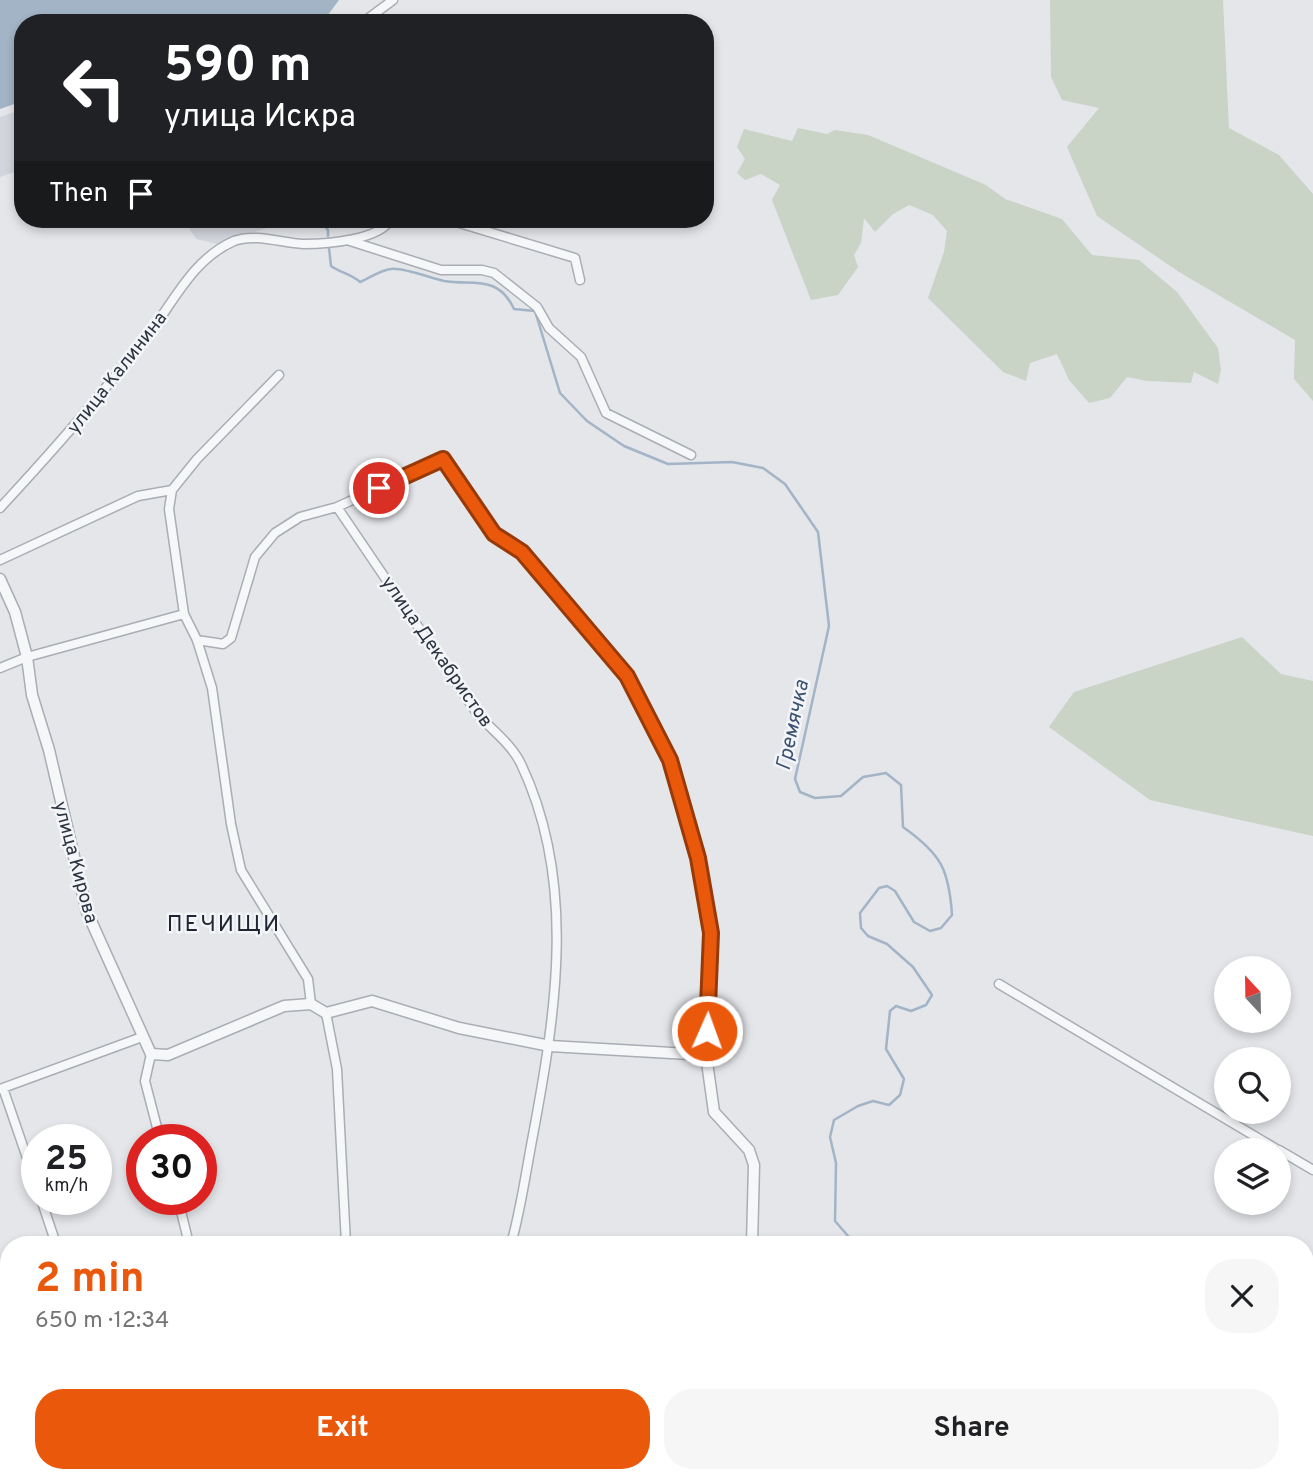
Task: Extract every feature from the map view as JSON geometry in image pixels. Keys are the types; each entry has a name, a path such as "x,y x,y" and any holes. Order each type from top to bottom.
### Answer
{"street":[{"path":"374,14 393,0"},
{"path":"348,240 384,228"},
{"path":"476,228 575,258 580,280"},
{"name":"улица Калинина","path":"0,508 81,418 152,330 183,283 199,265 235,241 251,238 305,244 348,240"},
{"path":"348,240 441,270 481,270 494,273 537,307 549,328 582,357 606,413 691,455"},
{"path":"279,375 197,459 172,490 169,509 184,614 197,640 212,688 231,824 241,870 308,979 311,1004"},
{"path":"197,640 223,644 231,638 255,557 275,533 300,517 337,507 443,459 494,534 522,552 627,676 670,760 698,858 711,933 706,1055 714,1112 749,1150 754,1165 752,1236"},
{"path":"0,560 138,496 172,490"},
{"name":"улица Декабристов","path":"337,507 476,712 503,739 520,762 536,801 547,843 555,902 558,957 550,1046 514,1236"},
{"name":"улица Кирова","path":"0,579 15,612 27,657 32,695 49,750 87,912 151,1054"},
{"path":"0,668 27,657 184,614"},
{"path":"999,985 1259,1138"},
{"path":"156,1124 145,1081 151,1054 168,1055 284,1006 311,1004 326,1013 372,1000 459,1028 550,1046 706,1055"},
{"path":"326,1013 337,1069 346,1236"},
{"path":"21,1142 2,1089 142,1037"},
{"path":"1291,1157 1313,1170"},
{"path":"46,1215 53,1236"},
{"path":"182,1215 186,1236"}],"shaded area":[{"path":"1050,0 1223,0 1229,128 1279,155 1313,194 1313,401 1294,379 1295,340 1179,272 1097,216 1067,147 1099,108 1062,100 1051,77"},
{"path":"14,112 14,172 0,177 0,117"},
{"path":"798,128 827,134 835,130 868,135 986,185 1005,199 1062,219 1092,255 1139,260 1177,292 1218,348 1221,370 1218,384 1194,372 1191,383 1147,381 1127,377 1110,398 1089,403 1069,380 1057,354 1030,363 1026,381 1003,372 928,298 944,252 947,231 933,215 909,205 893,214 875,232 864,218 861,243 854,255 858,267 838,295 811,300 772,200 780,185 761,174 745,180 737,173 745,159 737,147 744,129 792,141"},
{"path":"189,228 267,228 217,244 196,239"},
{"path":"1242,637 1281,674 1313,681 1313,836 1150,800 1049,727 1074,692"}],"water":[{"path":"0,0 339,0 329,14 14,14 14,104 0,109"}],"waterway":[{"name":"Гремячка","path":"326,228 328,236"},
{"name":"Гремячка","path":"329,248 331,266 360,282 383,271 396,269 444,281 492,286 508,298 514,309 535,311 560,393 587,421 624,446 668,464 732,462 763,468 785,484 818,532 829,626 795,779 800,792 815,798 841,796 863,777 886,773 901,785 903,827 926,846 941,864 948,886 952,915 941,928 930,931 914,922 895,891 887,886 879,888 860,913 861,928 868,936 887,944 913,967 932,995 926,1005 911,1011 896,1006 890,1011 886,1049 904,1079 900,1095 889,1105 873,1101 834,1120 830,1137 836,1163 835,1221 848,1236"}],"district":[{"name":"ПЕЧИЩИ","path":"224,923"}],"route":[{"path":"379,488 443,459 494,534 522,552 627,676 670,760 698,858 711,933 707,1031"}]}
